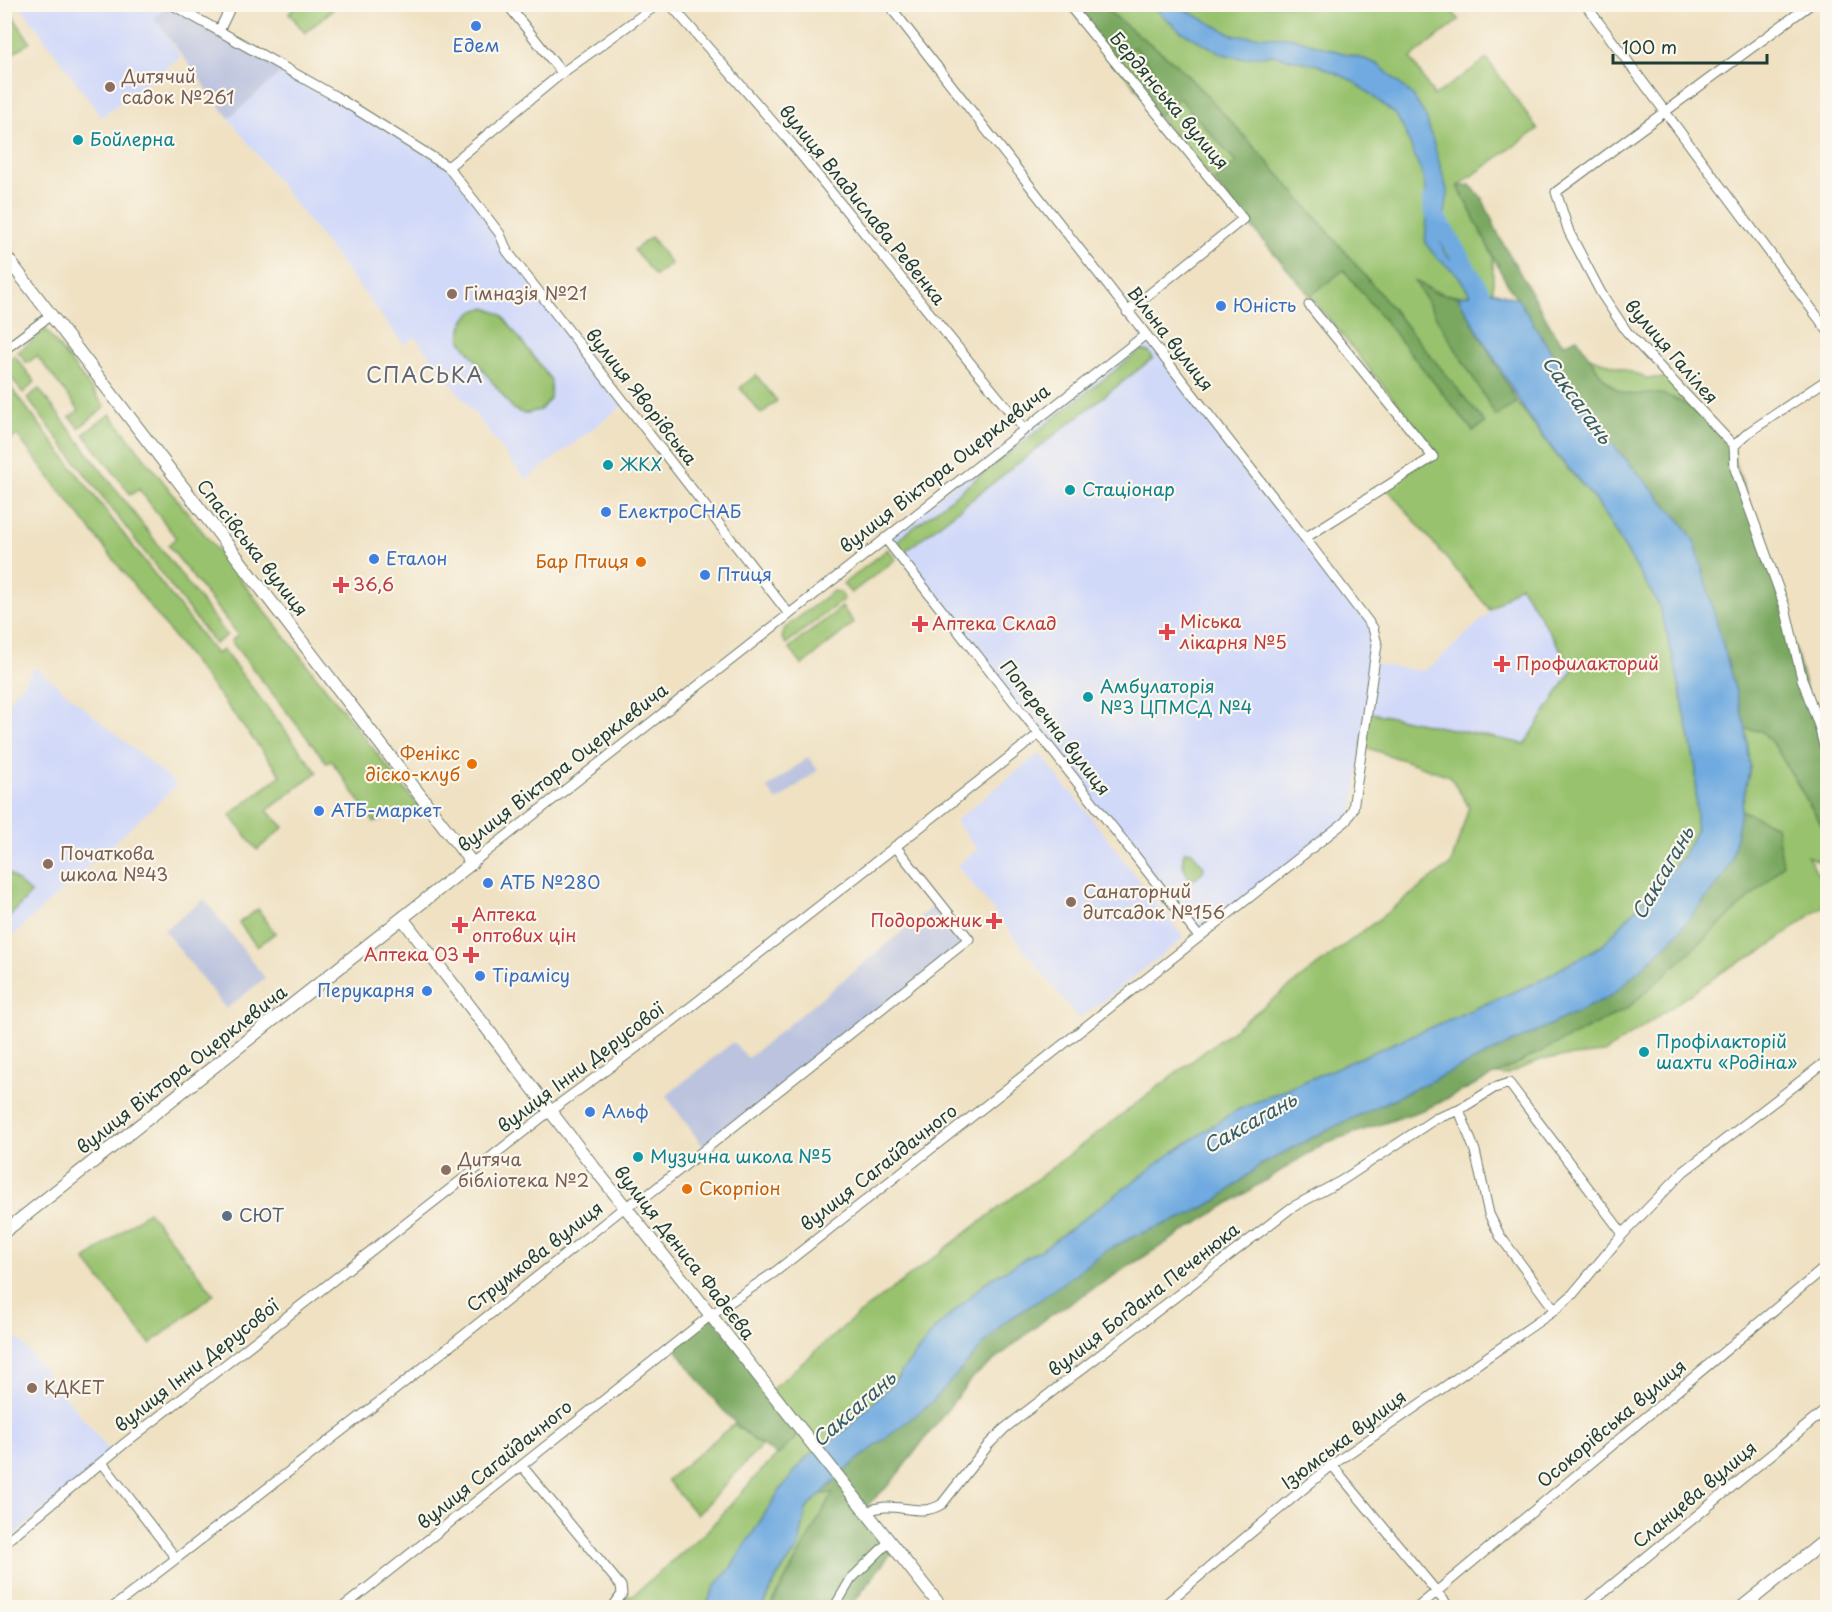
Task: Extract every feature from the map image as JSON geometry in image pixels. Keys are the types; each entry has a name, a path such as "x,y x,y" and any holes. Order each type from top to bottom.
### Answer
{"street":[{"name":"вулиця Яворівська","path":"171,4 335,96 448,167 500,234 507,251 789,614"},
{"path":"219,31 232,4"},
{"path":"507,4 562,74"},
{"path":"448,167 562,74 658,4"},
{"name":"вулиця Владислава Ревенка","path":"670,4 792,144 1024,429"},
{"name":"Вільна вулиця","path":"888,4 1305,538 1377,636 1367,711"},
{"name":"Бердянська вулиця","path":"1068,4 1243,219 1127,312"},
{"path":"1585,4 1827,331"},
{"name":"вулиця Галілея","path":"1734,447 1627,332 1601,293 1569,232 1556,192 1811,4"},
{"name":"Спасівська вулиця","path":"4,254 472,862"},
{"path":"1305,538 1433,457 1309,305"},
{"path":"4,350 51,315"},
{"name":"вулиця Віктора Оцерклевича","path":"4,1232 1145,335"},
{"path":"1827,379 1749,432 1734,447 1735,469 1785,607 1802,679 1819,726 1827,762"},
{"name":"Поперечна вулиця","path":"885,538 1199,937"},
{"name":"вулиця Сагайдачного","path":"342,1608 711,1315 775,1272 1346,821 1353,809 1367,711"},
{"name":"вулиця Інни Дерусової","path":"4,1543 550,1111 674,1020 1039,734"},
{"name":"Струмкова вулиця","path":"112,1608 175,1557 396,1389 626,1206 649,1194 969,939 895,846"},
{"name":"вулиця Дениса Фадєєва","path":"402,918 550,1111 942,1608"},
{"path":"1460,1110 1475,1151 1489,1214 1500,1236 1555,1310 1572,1295 1623,1234 1689,1166 1827,1060"},
{"name":"вулиця Богдана Печенюка","path":"864,1511 884,1507 923,1512 942,1504 989,1444 1005,1428 1291,1208 1341,1181 1435,1119 1460,1110 1494,1088 1509,1083 1623,1234"},
{"name":"Осокорівська вулиця","path":"1417,1608 1827,1266"},
{"name":"Ізюмська вулиця","path":"1161,1608 1332,1465 1555,1310"},
{"name":"Сланцева вулиця","path":"1584,1608 1827,1408"},
{"path":"103,1464 175,1557"},
{"path":"1332,1465 1450,1608"},
{"path":"522,1466 621,1586 622,1594 612,1608"},
{"path":"1741,1608 1756,1603 1827,1538"},
{"path":"834,1608 851,1579 890,1541"}],"shaded area":[{"name":"Дитячий садок №261","path":"20,5 168,5 155,18 181,57 101,117"},
{"path":"168,5 285,69 229,118 154,18"},
{"name":"Гімназія №21","path":"285,69 448,167 625,404 526,480 415,337 404,345 229,118"},
{"name":"Міська лікарня №5","path":"1145,335 1373,628 1375,664 1423,671 1434,664 1519,585 1573,669 1525,744 1367,712 1353,809 1346,821 1199,937 885,539"},
{"name":"Початкова школа №43","path":"35,667 177,785 5,943 5,706"},
{"name":"Санаторний дитсадок №156","path":"1037,755 1042,755 1184,938 1079,1019 957,865 978,849 955,821"},
{"path":"808,757 818,770 777,801 767,788"},
{"path":"204,899 265,978 226,1009 164,930"},
{"path":"938,902 969,939 705,1149 666,1096 733,1042 748,1058"},
{"name":"КДКЕТ","path":"4,1321 113,1455 4,1543"}],"green space":[{"path":"5,4 30,42 12,54 5,42"},
{"path":"299,5 337,6 305,33 289,13"},
{"path":"1068,5 1103,5 1183,71 1300,200 1485,423 1473,431 1344,270 1310,296 1214,182 1236,162 1179,98 1158,116 1135,87 1154,70 1134,47 1116,63"},
{"path":"1103,5 1447,5 1459,20 1411,58 1434,96 1487,59 1538,129 1458,186 1493,257 1493,291 1472,295 1445,294 1416,281 1508,409 1517,402 1557,456 1597,502 1659,605 1675,665 1696,769 1696,831 1682,858 1603,945 1537,982 1235,1111 1169,1155 1047,1246 987,1281 935,1329 892,1384 844,1431 805,1459 778,1493 730,1569 715,1586 705,1607 612,1608 618,1600 633,1595 707,1531 760,1472 801,1432 770,1391 849,1322 1451,864 1469,807 1450,776 1362,746 1367,712 1525,744 1573,669 1520,585 1490,610 1385,486 1438,453 1310,296 1343,269 1473,431 1485,423 1338,244 1223,113 1174,62 1122,23"},
{"path":"1134,47 1154,70 1135,87 1116,63"},
{"path":"1179,97 1236,162 1214,182 1158,116"},
{"path":"1470,185 1482,198 1500,238 1556,336 1564,344 1577,338 1599,372 1616,389 1628,394 1659,394 1674,399 1702,417 1734,446 1734,459 1773,572 1827,762 1827,834 1775,746 1761,731 1746,729 1695,543 1684,525 1599,429 1505,280 1458,186"},
{"path":"651,237 671,264 655,276 634,250"},
{"path":"1414,280 1432,292 1458,297 1517,402 1496,416"},
{"path":"486,308 501,314 551,380 550,399 540,410 524,414 513,409 461,341 461,329 466,318 475,311"},
{"path":"46,330 105,407 79,428 70,417 79,410 37,356 27,363 18,352"},
{"path":"1141,350 1149,352 1153,358 903,553 898,545 899,539"},
{"path":"14,355 35,382 23,393 5,370 5,363"},
{"path":"1590,357 1647,378 1670,378 1707,419 1653,393 1632,396 1617,390 1601,375"},
{"path":"756,375 777,401 761,414 740,388"},
{"path":"5,380 216,654 223,650 317,772 267,811 284,827 257,850 230,815 281,775 17,435 5,444"},
{"path":"39,389 227,635 215,644 27,398"},
{"path":"110,414 419,807 374,822 331,760 327,763 231,641 238,635 168,545 176,538 139,489 131,495 84,434"},
{"path":"888,549 896,559 851,593 843,584"},
{"path":"833,591 839,592 844,599 786,644 782,638 785,628"},
{"path":"842,607 854,623 802,665 789,648"},
{"path":"1746,729 1761,731 1775,746 1827,833 1827,865 1807,856 1827,888 1827,903 1762,951 1730,967 1604,1053 1543,1059 1505,1075 1497,1074 1628,1008 1768,881 1776,826 1741,810 1750,767"},
{"path":"1741,810 1776,826 1783,864 1768,881 1628,1008 1426,1109 1325,1143 1048,1317 971,1379 890,1484 863,1509 895,1548 850,1607 770,1608 833,1493 821,1494 851,1465 931,1403 1004,1322 1040,1300 1107,1250 1216,1201 1259,1166 1321,1133 1611,996 1731,861"},
{"path":"1185,851 1192,852 1204,867 1203,872 1195,879 1190,879 1184,869"},
{"path":"5,870 31,893 5,922"},
{"path":"258,909 275,933 257,947 239,923"},
{"path":"148,1211 214,1294 150,1344 85,1260"},
{"path":"711,1315 802,1432 778,1455 761,1445 732,1420 673,1345"},
{"path":"734,1424 761,1446 697,1515 667,1480"},
{"path":"833,1493 770,1607 763,1608 777,1577 799,1547 804,1512 821,1494"}],"water":[{"path":"1151,5 1176,5 1235,36 1289,37 1367,60 1379,65 1413,96 1426,117 1448,193 1445,213 1437,230 1445,253 1486,292 1493,291 1518,299 1599,429 1684,525 1695,543 1746,729 1750,767 1731,861 1721,880 1671,941 1611,996 1321,1133 1259,1166 1216,1201 1107,1250 1040,1300 1004,1322 931,1403 851,1465 806,1509 799,1547 777,1577 763,1607 705,1608 715,1586 730,1569 778,1493 805,1459 844,1431 892,1384 935,1329 987,1281 1047,1246 1169,1155 1235,1111 1537,982 1603,945 1682,858 1696,831 1696,769 1675,665 1659,605 1597,502 1557,455 1525,411 1458,297 1470,294 1457,274 1437,258 1425,243 1428,203 1422,174 1396,115 1353,81 1318,65 1271,55 1241,58 1223,54 1180,31"}],"waterway":[{"name":"Саксагань","path":"1431,201 1433,211 1487,302"}],"place":[{"name":"Едем","path":"476,26"},
{"name":"Дитячий садок №261","path":"110,87"},
{"name":"Бойлерна","path":"78,140"},
{"name":"Гімназія №21","path":"452,294"},
{"name":"Юність","path":"1221,306"},
{"name":"ЖКХ","path":"608,465"},
{"name":"Стаціонар","path":"1070,490"},
{"name":"ЕлектроСНАБ","path":"606,512"},
{"name":"Еталон","path":"374,559"},
{"name":"Бар Птиця","path":"641,562"},
{"name":"Птиця","path":"705,575"},
{"name":"36,6","path":"341,585"},
{"name":"Аптека Склад","path":"920,624"},
{"name":"Міська лікарня №5","path":"1167,632"},
{"name":"Профилакторий","path":"1502,664"},
{"name":"Амбулаторія №3 ЦПМСД №4","path":"1088,697"},
{"name":"Фенікс діско-клуб","path":"472,764"},
{"name":"АТБ-маркет","path":"319,811"},
{"name":"Початкова школа №43","path":"48,864"},
{"name":"АТБ №280","path":"488,883"},
{"name":"Санаторний дитсадок №156","path":"1071,902"},
{"name":"Подорожник","path":"994,921"},
{"name":"Аптека оптових цін","path":"460,925"},
{"name":"Аптека 03","path":"471,955"},
{"name":"Тірамісу","path":"480,976"},
{"name":"Перукарня","path":"427,991"},
{"name":"Профілакторій шахти «Родіна»","path":"1644,1052"},
{"name":"Альф","path":"590,1112"},
{"name":"Музична школа №5","path":"638,1157"},
{"name":"Дитяча бібліотека №2","path":"446,1170"},
{"name":"Скорпіон","path":"687,1189"},
{"name":"СЮТ","path":"227,1216"},
{"name":"КДКЕТ","path":"32,1388"}],"district":[{"name":"СПАСЬКА","path":"425,376"}]}
